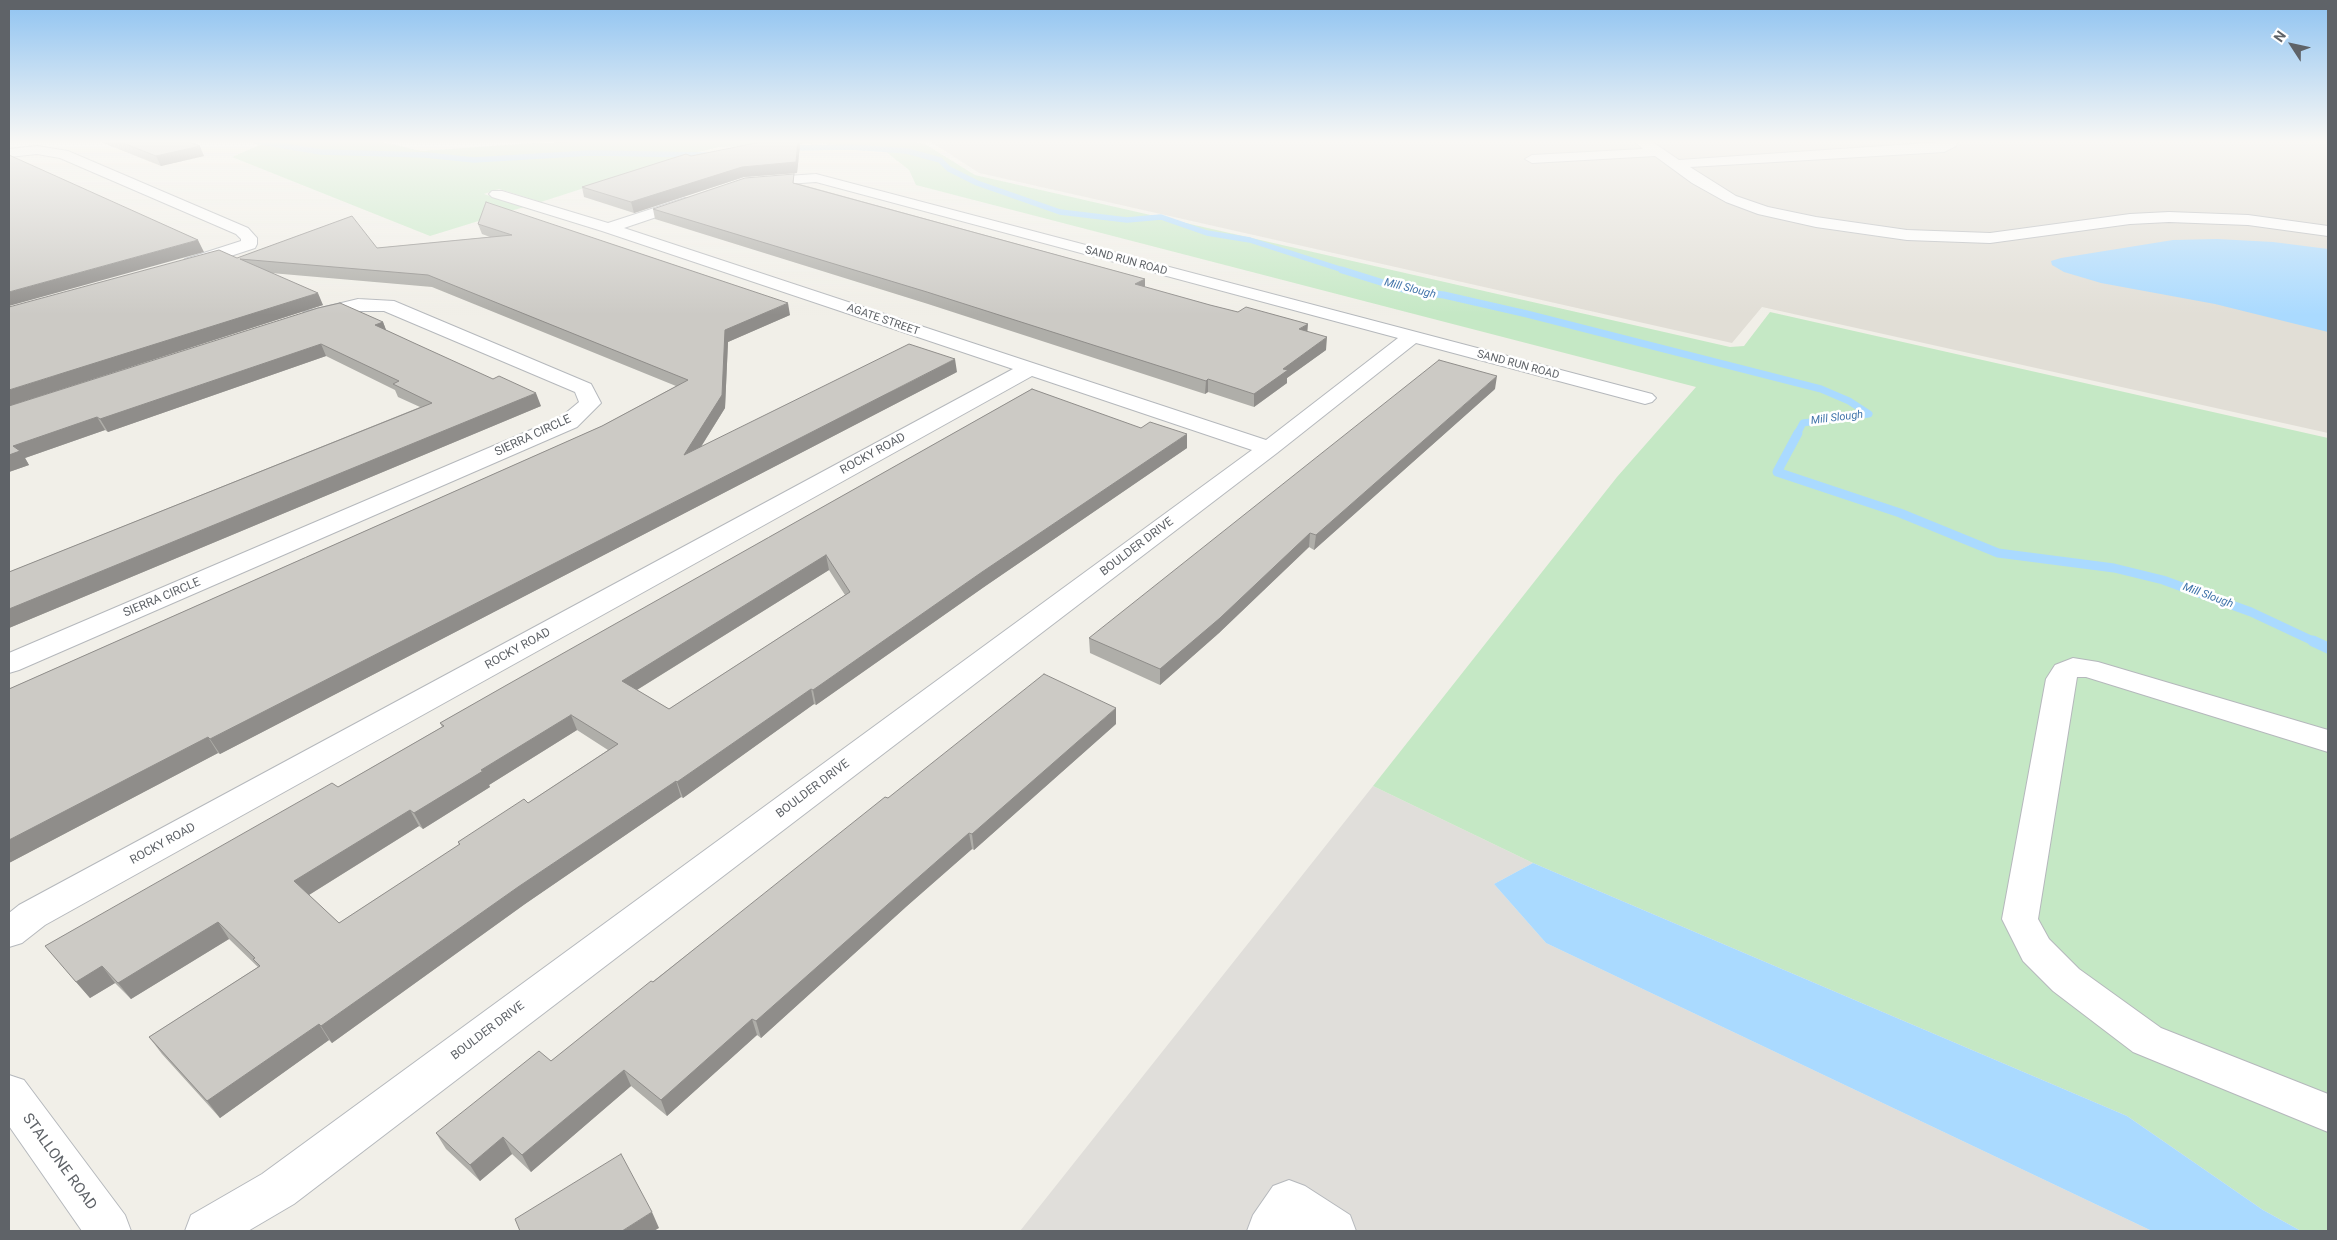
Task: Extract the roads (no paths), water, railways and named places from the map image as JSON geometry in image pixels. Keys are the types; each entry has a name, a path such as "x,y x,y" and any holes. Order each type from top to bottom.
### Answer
{"street":[{"path":"166,199 242,232 249,238 249,244 226,253 178,266"},
{"name":"AGATE STREET","path":"513,199 608,228 1269,448"},
{"path":"608,228 697,199"},
{"name":"SAND RUN ROAD","path":"894,199 1645,398"},
{"path":"1731,199 1764,211 1816,222 1907,235 1990,238 2130,219 2169,217 2248,220 2328,231"},
{"name":"SIERRA CIRCLE","path":"9,664 569,422 590,403 584,388 387,305 358,305 290,323"},
{"name":"BOULDER DRIVE","path":"207,1231 278,1189 1269,448 1412,337"},
{"name":"ROCKY ROAD","path":"9,933 32,915 1029,369"},
{"path":"2328,741 2088,668 2073,667 2065,671 2061,679 2020,919 2036,950 2066,980 2147,1040 2328,1113"},
{"name":"STALLONE ROAD","path":"9,1093 109,1231"},
{"path":"1269,1231 1289,1201 1334,1231"}],"water":[{"path":"2217,239 2273,242 2328,249 2328,332 2215,304 2101,283 2064,272 2052,265 2051,261 2173,240"},
{"path":"1533,863 2127,1116 2263,1210 2301,1231 2152,1231 1546,943 1494,884"}],"waterway":[{"name":"Mill Slough","path":"1022,199 1060,212 1127,220 1161,217 1207,233 1250,240 1346,271"},
{"name":"Mill Slough","path":"1342,270 1406,290 1444,295 1527,314 1821,389 1849,401 1869,414 1803,423 1797,434"},
{"name":"Mill Slough","path":"1798,433 1777,472 1900,513 1998,553 2114,568 2163,580 2251,612 2315,642"},
{"name":"Mill Slough","path":"2313,641 2328,648"}]}
